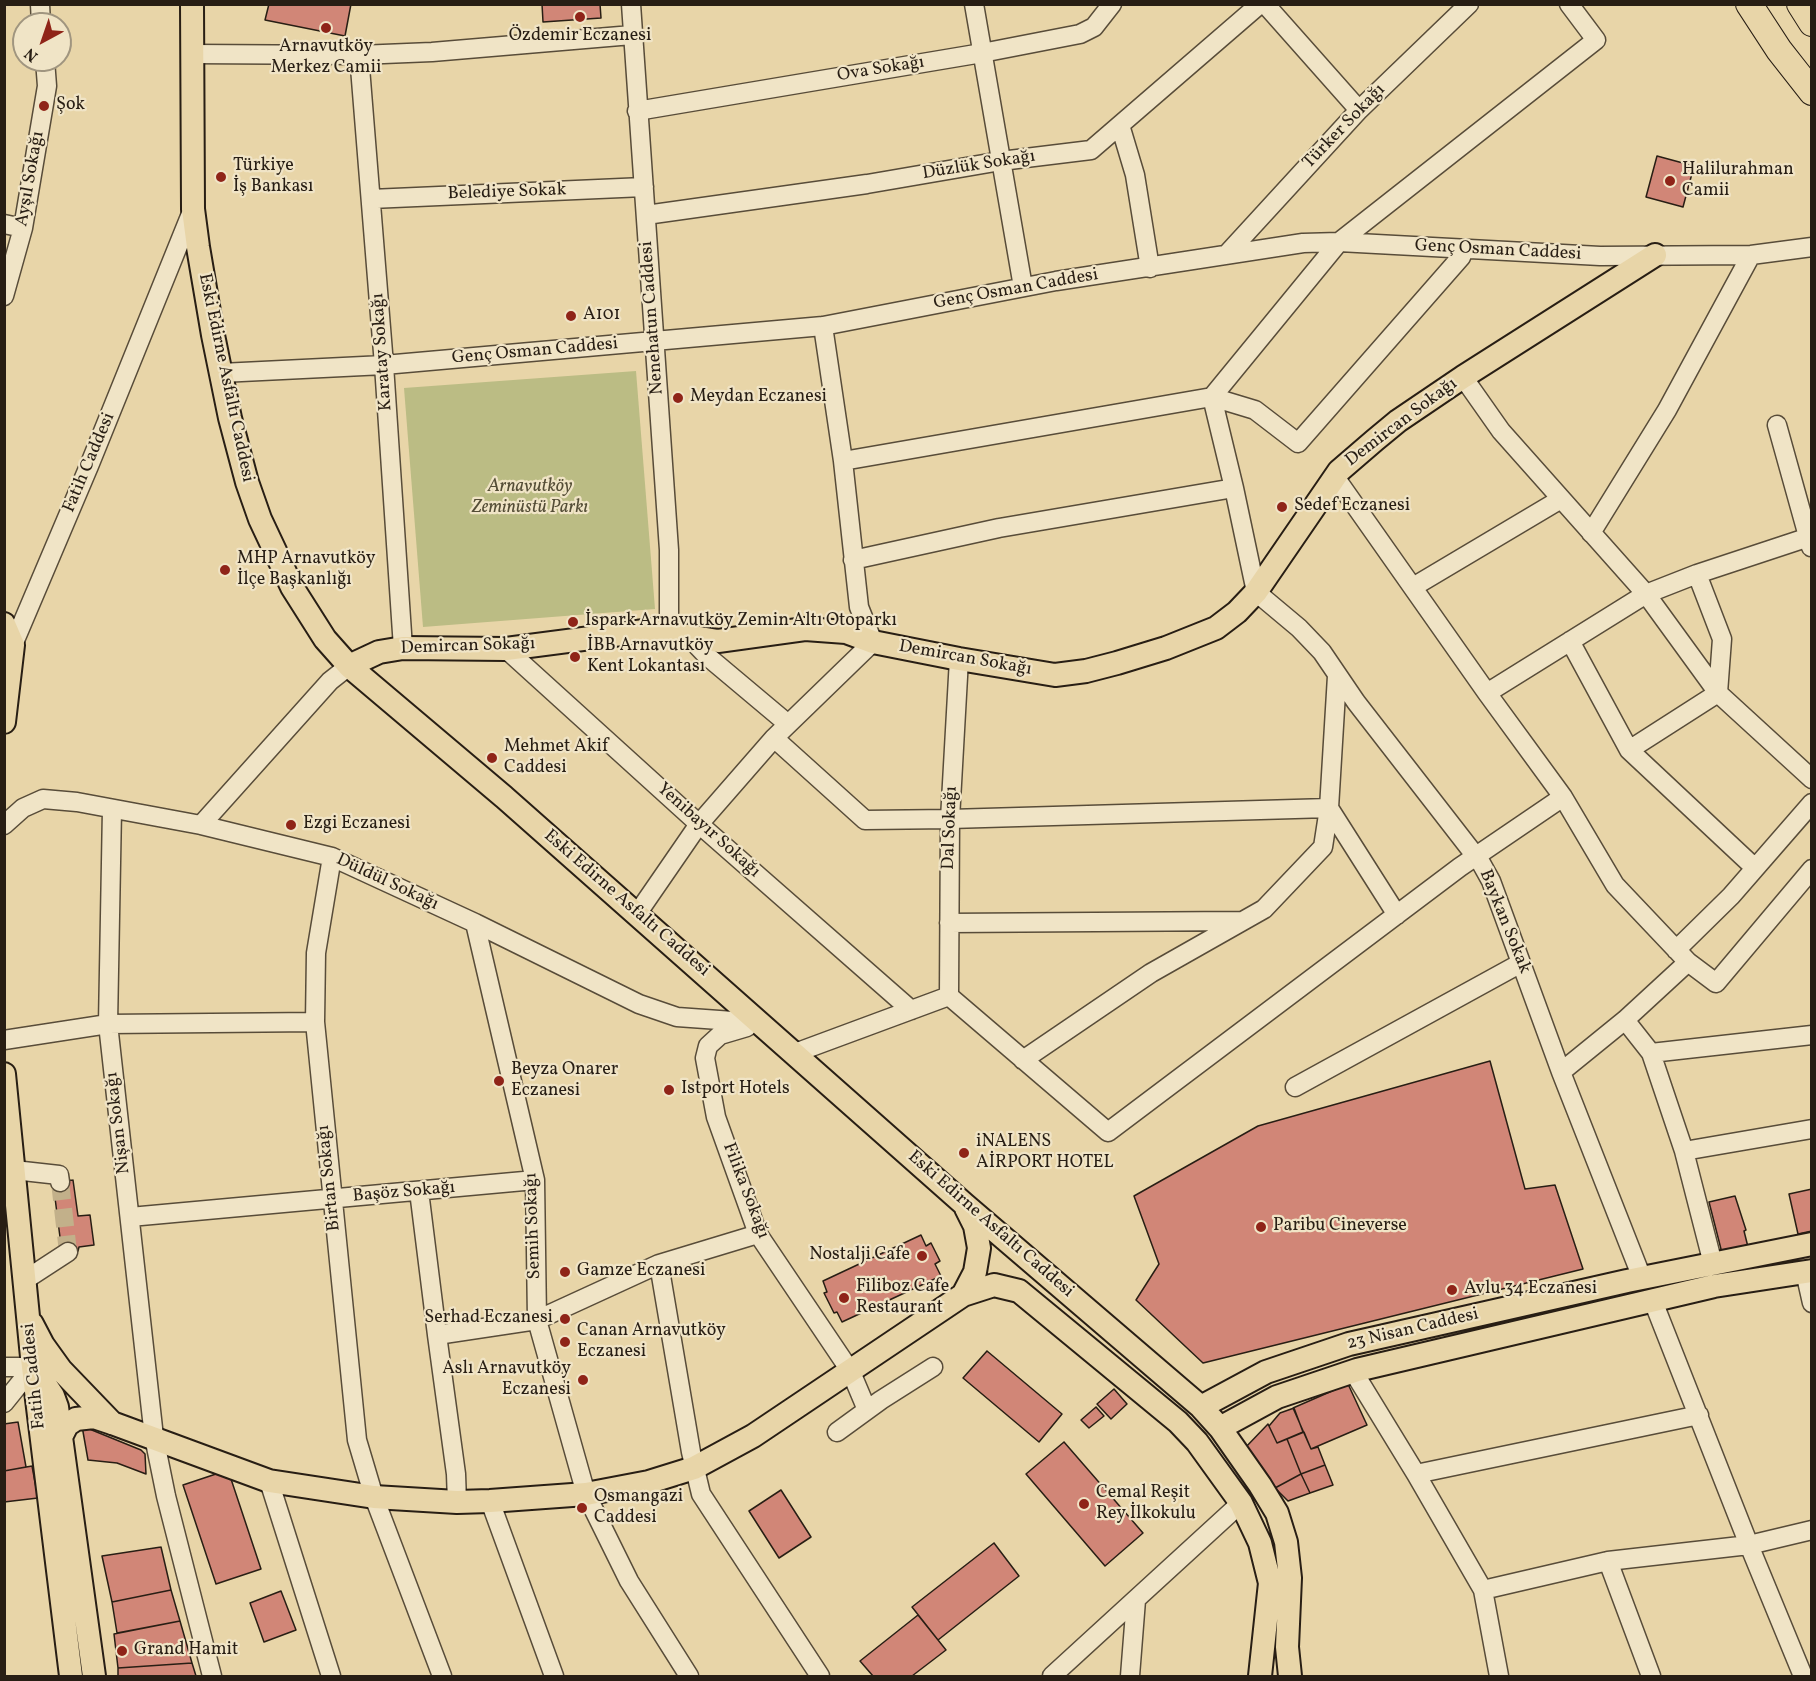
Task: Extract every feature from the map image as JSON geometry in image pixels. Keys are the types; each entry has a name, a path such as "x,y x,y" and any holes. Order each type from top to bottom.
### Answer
{"highway":[{"path":"1749,4 1807,87"},
{"path":"1800,4 1812,23"}],"main road":[{"name":"Eski Edirne Asfaltı Caddesi","path":"192,4 193,209 221,373 246,482 272,548 292,587 325,639 349,666 761,1023 964,1204 1201,1407 1220,1428 1277,1513 1286,1542 1290,1578 1287,1647 1290,1677"},
{"name":"Demircan Sokağı","path":"349,666 380,652 403,648 506,649 652,630 718,641 805,629 846,632 873,642 1055,675 1086,671 1166,648 1216,628 1237,612 1256,592 1335,477 1350,461 1398,421 1655,255"},
{"path":"4,624 13,645"},
{"name":"Fatih Caddesi","path":"4,722 13,645"},
{"name":"Fatih Caddesi","path":"4,1074 33,1367 71,1677"},
{"path":"61,1437 67,1425 76,1419 94,1417 154,1437 268,1481 374,1497 458,1502 490,1501 586,1494 649,1482 694,1468 753,1436 963,1295 975,1272 979,1248 975,1226 964,1204"},
{"name":"23 Nisan Caddesi","path":"1201,1407 1266,1372 1349,1344 1642,1278 1812,1244"},
{"name":"23 Nisan Caddesi","path":"1220,1428 1277,1397 1353,1371 1714,1286 1808,1271"},
{"path":"1642,1278 1653,1300"},
{"name":"Eski Edirne Asfaltı Caddesi","path":"963,1295 993,1285 1019,1291 1178,1422 1197,1442 1241,1503 1260,1543 1270,1583 1260,1677"},
{"path":"28,1316 43,1345 62,1370 112,1423"},
{"path":"33,1367 53,1396 57,1407 94,1677"}],"street":[{"name":"Nenehatun Caddesi","path":"631,4 669,550 678,634"},
{"path":"974,4 1023,287"},
{"name":"Ova Sokağı","path":"637,111 982,53 1080,33 1094,27 1112,4"},
{"name":"Düzlük Sokağı","path":"646,215 867,184 1001,161 1091,150 1260,4"},
{"path":"1265,4 1359,110"},
{"name":"Türker Sokağı","path":"1226,255 1359,110 1469,4"},
{"path":"1212,396 1339,242 1596,40 1569,4"},
{"path":"192,54 359,56 632,35"},
{"name":"Karatay Sokağı","path":"359,56 384,365 403,648"},
{"name":"Ayşıl Sokağı","path":"4,296 23,228 47,86 46,72"},
{"path":"1120,125 1135,175 1150,268"},
{"name":"Belediye Sokak","path":"370,199 644,187"},
{"name":"Fatih Caddesi","path":"13,645 89,466 193,209"},
{"path":"4,224 23,228"},
{"name":"Genç Osman Caddesi","path":"221,373 384,365 824,326 1023,287 1303,243 1339,242 1600,256 1750,255 1812,247"},
{"path":"843,461 1212,396 1255,410 1298,443 1461,257 1464,249"},
{"path":"1591,533 1666,410 1750,255"},
{"path":"636,914 699,824 774,738 873,642 859,607 843,461 824,326"},
{"path":"1463,377 1501,431 1646,594 1718,693 1812,779"},
{"path":"1212,396 1256,592"},
{"path":"1487,693 1646,594 1697,574 1810,540 1777,425"},
{"path":"1335,477 1563,797 1615,885 1682,956 1716,983 1811,871"},
{"path":"853,560 999,528 1234,488"},
{"path":"1413,587 1561,500"},
{"path":"1697,574 1722,639 1718,693"},
{"name":"Baykan Sokak","path":"1256,592 1299,628 1322,652 1337,676 1476,857 1491,881 1561,1072 1642,1278"},
{"path":"678,634 788,724"},
{"path":"1570,641 1629,750 1755,868"},
{"name":"Yenibayır Sokağı","path":"506,649 699,824 911,1010"},
{"name":"Dal Sokağı","path":"949,996 950,819 959,659"},
{"name":"Demircan Sokağı","path":"201,825 330,681 349,666"},
{"path":"1023,1060 1150,973 1264,909 1323,847 1329,808 1337,676"},
{"path":"1629,750 1718,693"},
{"path":"774,738 865,820 1329,808"},
{"path":"795,1053 949,996 1108,1132 1397,915 1563,797"},
{"name":"Düldül Sokağı","path":"4,825 23,808 43,799 77,802 201,825 332,857 475,923 639,1004 676,1017 761,1023"},
{"path":"1561,1072 1624,1020 1682,956 1812,803"},
{"path":"1329,808 1397,915"},
{"name":"Nişan Sokağı","path":"112,809 108,1024 154,1437 166,1496 212,1677"},
{"name":"Birtan Sokağı","path":"332,857 316,953 315,1022 357,1440 374,1497 442,1677"},
{"path":"949,923 1243,921"},
{"name":"Semih Sokağı","path":"475,923 536,1180 537,1320 586,1494 629,1581 689,1677"},
{"path":"1295,1087 1521,963"},
{"path":"1624,1020 1651,1053 1684,1151 1713,1264"},
{"path":"4,1040 108,1024 315,1022"},
{"name":"Filika Sokağı","path":"761,1023 720,1035 708,1046 705,1058 716,1117 758,1234 850,1372 867,1410"},
{"path":"1651,1053 1812,1035"},
{"path":"1684,1151 1812,1129"},
{"path":"14,1170 59,1175 60,1182"},
{"name":"Başöz Sokağı","path":"130,1217 536,1180"},
{"path":"419,1191 458,1502"},
{"path":"437,1335 537,1320 659,1264 758,1234"},
{"path":"25,1280 68,1252"},
{"path":"659,1264 694,1468 701,1494 820,1677"},
{"path":"1808,1271 1812,1303"},
{"path":"1653,1300 1803,1677"},
{"path":"4,1367 33,1367"},
{"path":"4,1402 33,1367"},
{"path":"837,1432 933,1367"},
{"path":"1353,1371 1483,1590 1499,1677"},
{"path":"1416,1474 1699,1415"},
{"path":"268,1481 331,1677"},
{"path":"490,1501 554,1677"},
{"path":"1052,1677 1241,1503"},
{"path":"1483,1590 1608,1561 1749,1545 1812,1530"},
{"path":"1608,1561 1651,1677"},
{"path":"1130,1677 1136,1600"},
{"path":"1793,1652 1812,1648"}],"green space":[{"name":"Arnavutköy Zeminüstü Parkı","path":"636,371 655,609 423,627 404,388"}],"building":[{"name":"Arnavutköy Merkez Camii","path":"269,4 351,4 345,36 265,20"},
{"path":"542,4 600,4 601,18 543,22"},
{"name":"Halilurahman Camii","path":"1657,156 1694,166 1683,207 1646,197"},
{"path":"1490,1061 1525,1189 1555,1185 1583,1269 1203,1363 1136,1300 1159,1264 1134,1196 1258,1126"},
{"path":"73,1180 78,1216 90,1215 94,1245 79,1247 78,1251 62,1253 53,1182"},
{"path":"1812,1189 1812,1231 1798,1234 1789,1194"},
{"path":"1735,1196 1746,1230 1744,1231 1748,1247 1722,1253 1709,1202"},
{"path":"921,1235 926,1246 931,1243 940,1261 935,1264 941,1276 842,1322 837,1312 834,1313 824,1293 827,1292 823,1281"},
{"path":"987,1351 1062,1414 1039,1442 963,1378"},
{"path":"1348,1384 1367,1425 1311,1449 1293,1408"},
{"path":"1114,1389 1127,1404 1111,1419 1097,1404"},
{"path":"1096,1407 1104,1416 1089,1428 1081,1420"},
{"path":"1294,1408 1303,1432 1277,1443 1269,1426 1280,1413"},
{"path":"18,1422 26,1467 4,1471 4,1424"},
{"path":"1268,1424 1277,1443 1287,1439 1301,1474 1275,1488 1244,1449"},
{"path":"82,1426 141,1450 145,1454 146,1474 117,1463 88,1460"},
{"path":"1304,1432 1311,1449 1318,1447 1325,1465 1301,1474 1287,1439"},
{"name":"Cemal Reşit Rey İlkokulu","path":"1064,1442 1143,1533 1105,1566 1026,1474"},
{"path":"1325,1465 1333,1485 1310,1493 1301,1474"},
{"path":"32,1466 38,1498 4,1502 4,1471"},
{"path":"228,1470 261,1569 216,1584 183,1485"},
{"path":"1301,1474 1310,1493 1288,1501 1275,1488"},
{"path":"781,1490 811,1537 779,1558 749,1511"},
{"path":"994,1543 1019,1576 938,1640 912,1607"},
{"path":"161,1547 171,1590 112,1602 102,1556"},
{"path":"171,1590 180,1621 117,1633 112,1602"},
{"path":"281,1591 296,1630 264,1642 250,1603"},
{"path":"918,1615 946,1650 912,1676 873,1676 860,1661"},
{"path":"180,1621 192,1663 118,1668 114,1634"},
{"path":"192,1663 196,1676 118,1676 118,1668"}],"tunnel":[{"path":"60,1182 68,1252"}],"place":[{"name":"Özdemir Eczanesi","path":"580,17"},
{"name":"Arnavutköy Merkez Camii","path":"326,28"},
{"name":"Şok","path":"44,106"},
{"name":"Türkiye İş Bankası","path":"221,177"},
{"name":"Halilurahman Camii","path":"1670,181"},
{"name":"A101","path":"571,316"},
{"name":"Meydan Eczanesi","path":"678,398"},
{"name":"Sedef Eczanesi","path":"1282,507"},
{"name":"MHP Arnavutköy İlçe Başkanlığı","path":"225,570"},
{"name":"İspark Arnavutköy Zemin Altı Otoparkı","path":"573,622"},
{"name":"İBB Arnavutköy Kent Lokantası","path":"575,657"},
{"name":"Mehmet Akif Caddesi","path":"492,758"},
{"name":"Ezgi Eczanesi","path":"291,825"},
{"name":"Beyza Onarer Eczanesi","path":"499,1081"},
{"name":"Istport Hotels","path":"669,1090"},
{"name":"iNALENS AİRPORT HOTEL","path":"964,1153"},
{"name":"Paribu Cineverse","path":"1261,1227"},
{"name":"Nostalji Cafe","path":"922,1256"},
{"name":"Gamze Eczanesi","path":"565,1272"},
{"name":"Avlu 34 Eczanesi","path":"1452,1290"},
{"name":"Filiboz Cafe Restaurant","path":"844,1298"},
{"name":"Serhad Eczanesi","path":"565,1319"},
{"name":"Canan Arnavutköy Eczanesi","path":"565,1342"},
{"name":"Aslı Arnavutköy Eczanesi","path":"583,1380"},
{"name":"Cemal Reşit Rey İlkokulu","path":"1084,1504"},
{"name":"Osmangazi Caddesi","path":"582,1508"},
{"name":"Grand Hamit","path":"122,1651"}]}
